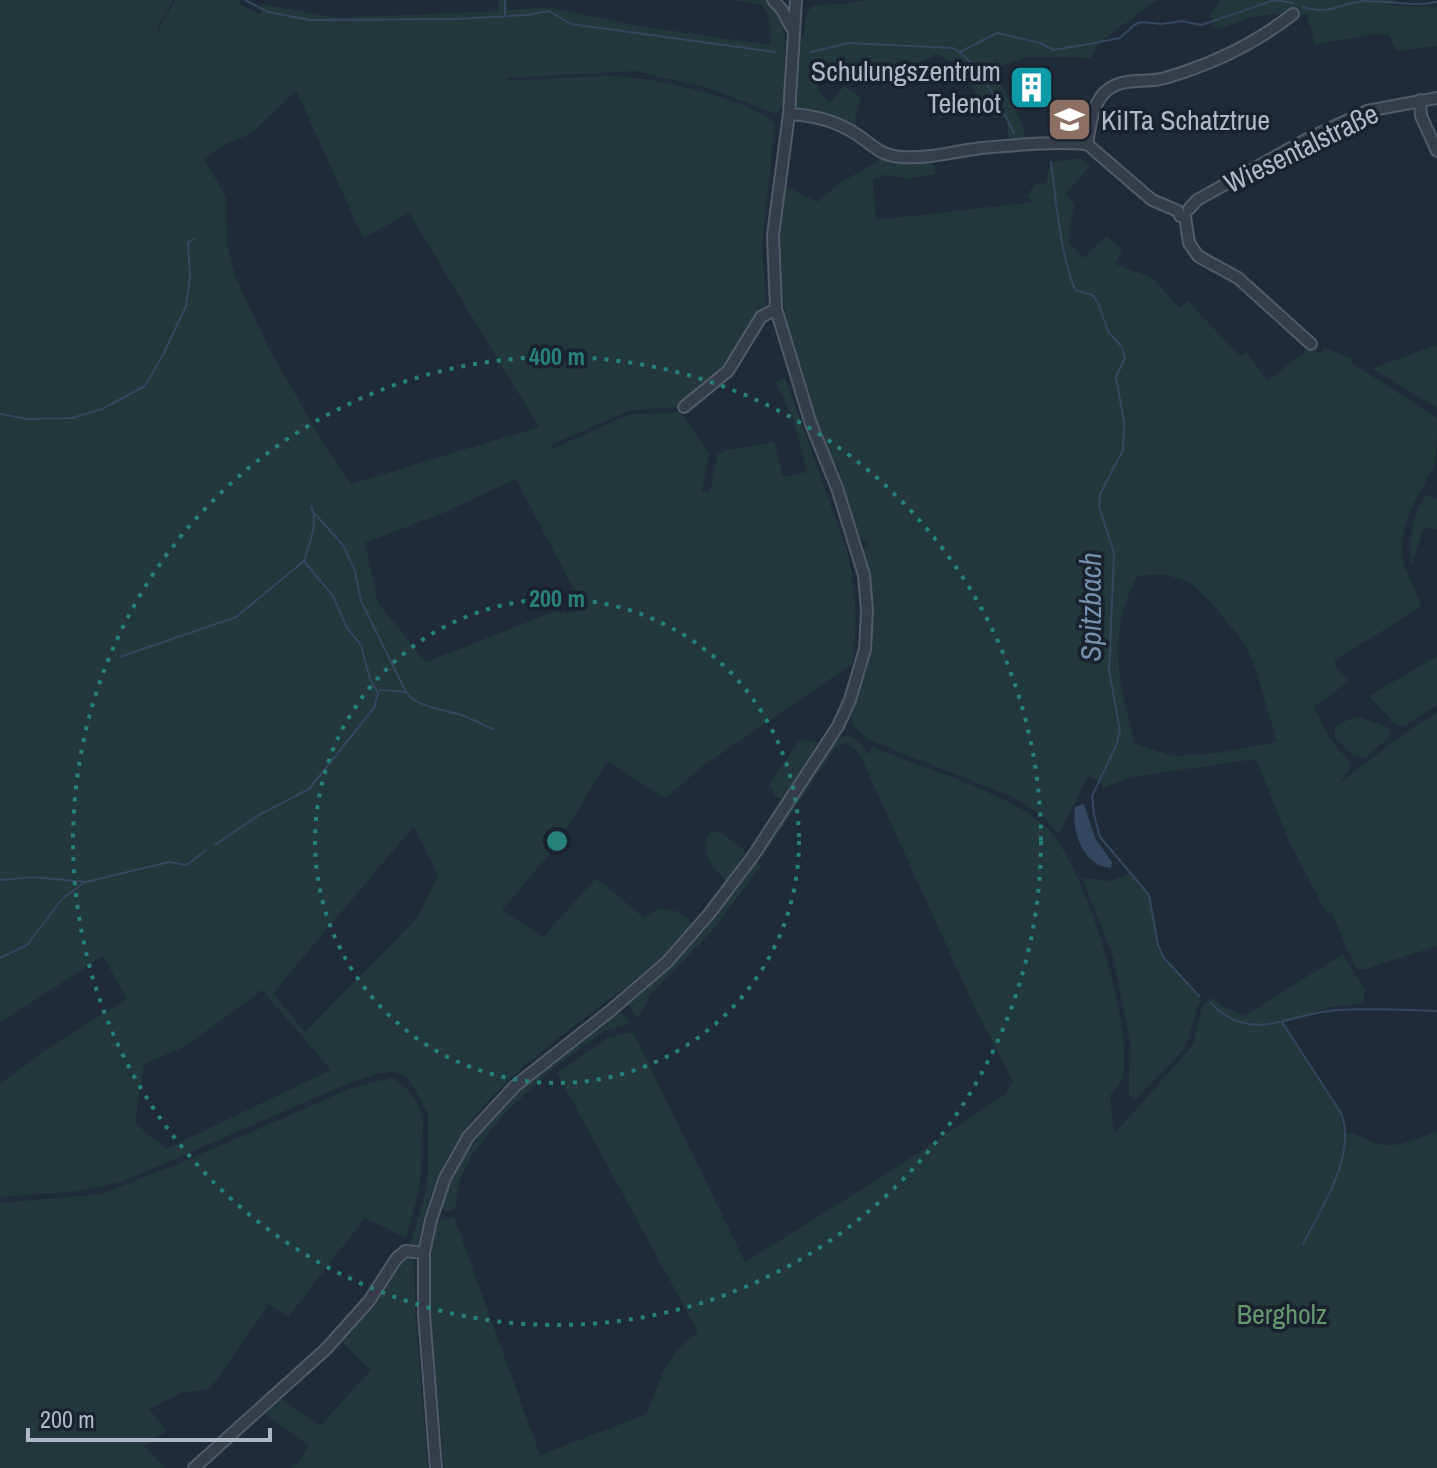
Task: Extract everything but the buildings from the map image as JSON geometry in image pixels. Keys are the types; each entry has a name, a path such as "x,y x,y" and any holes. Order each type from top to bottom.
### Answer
{"street":[{"path":"773,0 794,32"},
{"path":"436,1468 424,1314 424,1253 445,1178 468,1137 515,1086 667,962 709,914 796,793 838,726 850,700 865,649 867,610 864,575 841,500 811,424 776,309 773,235 789,114 796,0"},
{"path":"1087,144 1097,104 1105,92 1118,83 1161,80 1223,57 1293,14"},
{"name":"Wiesentalstraße","path":"1184,213 1197,200 1309,138 1367,111 1437,98"},
{"name":"Wiesentalstraße","path":"1420,100 1421,116 1437,151"},
{"path":"789,114 828,121 859,136 873,148 899,157 932,157 1010,146 1087,144 1152,200 1184,213 1189,243 1198,256 1238,278 1311,344"},
{"path":"684,407 728,371 761,317 776,309"},
{"path":"194,1468 326,1349 369,1301 396,1259 405,1251 424,1253"}],"green space":[{"path":"0,0 173,0 157,28 161,34 159,27 175,0 241,0 240,5 260,14 263,4 336,18 498,11 498,0 507,0 508,10 546,7 639,26 771,45 769,18 762,5 734,0 766,0 777,9 775,11 785,25 784,104 778,112 773,113 711,89 635,71 506,78 612,76 656,81 740,104 759,112 775,125 762,244 766,306 744,337 731,364 679,407 631,410 551,445 554,448 628,415 680,412 709,453 702,492 710,491 718,454 724,451 774,442 783,477 807,472 794,422 776,382 785,377 848,554 855,609 852,664 703,766 665,798 607,761 559,843 502,910 543,937 596,878 643,917 661,908 679,912 693,923 671,948 534,1058 481,1109 459,1138 441,1170 427,1207 417,1249 412,1249 410,1244 428,1174 428,1115 413,1086 405,1076 394,1072 376,1074 340,1087 122,1182 81,1191 0,1197 0,1084 51,1046 127,999 103,956 0,1023","holes":["296,90 363,238 409,213 539,427 351,484 269,349 235,276 227,245 226,196 204,160 222,146 252,133","516,479 584,609 560,614 558,610 426,662 378,603 365,543 443,513","414,826 438,875 417,918 305,1032 273,993","262,990 331,1070 166,1149 135,1123 144,1064 186,1046"]},
{"path":"867,0 1160,0 1109,35 1091,58 1028,57 1001,66 998,72 1021,122 1026,142 1010,144 1006,117 993,118 989,99 979,100 962,72 952,62 936,54 891,79 872,64 832,65 818,71 818,90 830,103 844,86 861,97 855,118 859,136 828,121 789,114 794,32 803,37 807,13 812,5"},
{"path":"1221,0 1394,0 1396,3 1382,5 1437,7 1437,46 1396,51 1389,35 1372,34 1315,45 1307,15 1300,14 1263,15 1212,28 1211,14"},
{"path":"879,152 932,157 936,174 908,179 884,175 873,180 876,220 1033,202 1027,196 1035,184 1046,183 1051,162 1079,158 1090,166 1066,193 1075,204 1069,243 1083,258 1107,236 1122,250 1115,264 1151,277 1180,308 1188,301 1240,356 1247,352 1267,381 1311,347 1321,354 1324,348 1353,359 1352,363 1437,418 1435,462 1409,514 1403,536 1404,564 1421,607 1335,660 1335,667 1349,681 1314,707 1329,737 1349,761 1350,770 1337,785 1437,712 1437,946 1366,969 1356,969 1332,913 1326,912 1288,839 1256,759 1131,777 1104,788 1088,776 1059,834 1044,817 1017,799 867,739 854,727 849,717 865,673 872,634 871,595 862,549 869,546 867,540 859,540 837,477 839,467 833,467 804,387 782,313 786,312 778,281 777,248 783,185 817,202 840,183 878,161","holes":["1163,574 1189,582 1213,604 1246,646 1277,742 1218,753 1174,756 1135,744 1118,660 1121,620 1127,598 1137,576"]},
{"path":"1437,345 1437,408 1373,369 1376,367"},
{"path":"1424,495 1437,499 1437,530 1424,527 1411,567 1412,530"},
{"path":"1437,656 1437,705 1404,726 1394,723 1369,696"},
{"path":"1359,717 1389,728 1391,736 1365,758 1353,755 1335,737 1334,729 1345,721"},
{"name":"Bergholz","path":"847,735 859,741 867,753 871,753 872,747 965,782 1013,805 1048,829 1062,848 1091,910 1121,1020 1123,1075 1110,1095 1114,1134 1193,1045 1203,1005 1212,998 1244,1016 1343,954 1365,990 1363,1003 1330,1007 1283,1023 1341,1113 1343,1133 1393,1145 1437,1132 1437,1468 444,1468 429,1296 437,1221 454,1217 540,1455 647,1414 671,1359 698,1332 557,1073 607,1038 633,1032 745,1262 902,1164 1005,1094 1013,1082 974,1006 860,755 852,746 844,743 835,748 763,857 760,855 836,740"},
{"path":"800,740 818,742 782,800 776,797 769,784"},
{"path":"719,831 746,851 726,881 711,864 705,846 711,832"},
{"path":"756,860 761,866 711,932 650,995 639,1017 634,1015 628,1004 706,928"},
{"path":"1130,873 1149,895 1158,945 1164,958 1201,998 1185,1048 1136,1099 1129,1095 1130,1042 1113,955 1082,878 1110,881"},
{"path":"619,1011 629,1024 604,1031 550,1071 503,1115 472,1155 460,1180 455,1209 448,1212 440,1208 472,1146 492,1120 538,1074"},
{"path":"392,1077 412,1095 423,1120 420,1185 406,1238 365,1218 288,1317 269,1304 210,1389 181,1393 149,1409 166,1430 145,1447 165,1468 0,1468 0,1203 101,1194 349,1089"},
{"path":"414,1256 415,1309 428,1468 290,1468 298,1463 309,1446 260,1410 277,1396 320,1426 371,1370 340,1341 398,1264"}],"water":[{"path":"1084,804 1095,838 1112,862 1111,868 1093,861 1081,846 1074,816 1075,807"}],"waterway":[{"path":"245,0 268,12 310,20 455,19 549,11 571,24 775,52"},
{"path":"505,0 505,15"},
{"path":"1275,0 1293,3"},
{"path":"960,52 997,33 1040,43 1054,50 1120,38 1141,22 1162,24 1182,21 1201,25 1275,0"},
{"path":"1303,7 1322,10 1366,1 1437,2"},
{"path":"811,52 849,43 953,48 980,74 1014,133"},
{"name":"Spitzbach","path":"1051,162 1062,243 1075,290 1092,295 1097,301 1109,333 1122,347 1125,358 1116,377 1124,422 1123,450 1100,494 1099,507 1114,553 1109,670 1120,731 1092,796 1094,815 1100,837 1149,895 1158,945 1164,958 1199,996"},
{"path":"0,414 27,419 72,418 102,409 145,386 186,306 190,277 188,242 194,239"},
{"path":"215,845 259,815 309,789 374,708 378,693 370,679 361,645 347,628 333,596 304,561 314,526 311,506"},
{"path":"315,514 343,545 355,571 361,601 406,692"},
{"path":"120,657 236,617 304,561"},
{"path":"380,690 406,692 425,705 464,716 493,729"},
{"path":"0,880 33,877 86,882 169,862 187,865 206,850"},
{"path":"0,958 27,945 62,899 85,882"},
{"name":"Spitzbach","path":"1211,1003 1226,1016 1241,1023 1257,1025 1338,1010 1437,1011"},
{"path":"1282,1022 1341,1113 1345,1129 1341,1163 1335,1180 1303,1244"}],"place":[{"name":"Schulungszentrum Telenot","path":"1032,87"},
{"name":"KiITa Schatztrue","path":"1070,120"}]}
